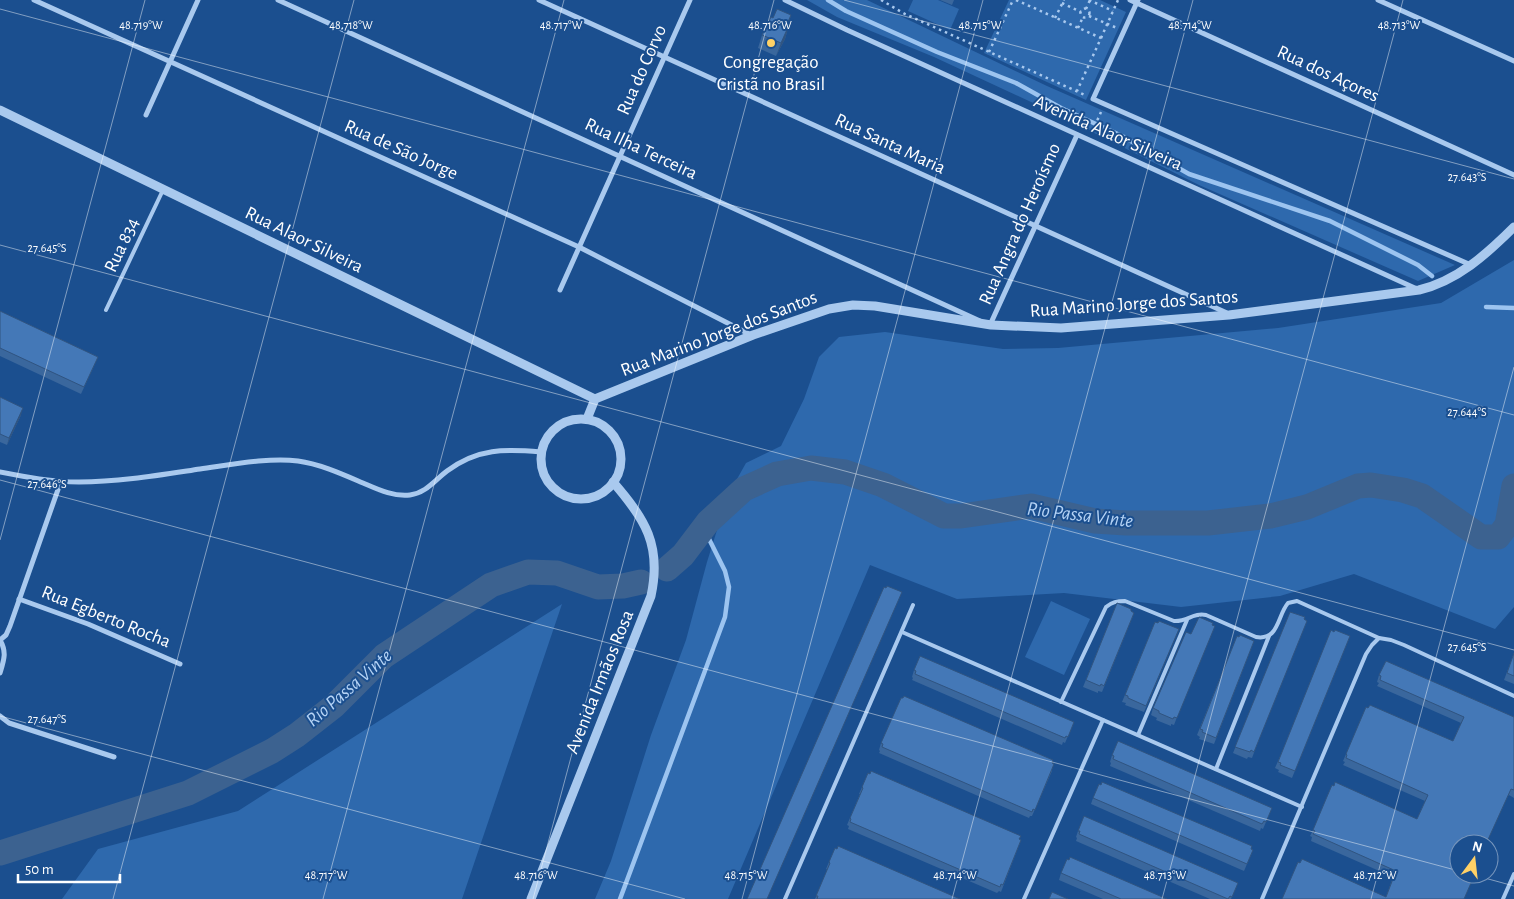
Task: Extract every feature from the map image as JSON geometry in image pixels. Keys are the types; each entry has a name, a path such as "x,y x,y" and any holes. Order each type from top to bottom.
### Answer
{"street":[{"name":"Rua de São Jorge","path":"34,0 579,248 753,335"},
{"path":"146,115 198,0"},
{"name":"Rua Ilha Terceira","path":"278,0 991,325"},
{"name":"Rua Santa Maria","path":"538,0 1230,315"},
{"name":"Rua do Corvo","path":"560,290 690,0"},
{"name":"Avenida Alaor Silveira","path":"785,0 1420,290"},
{"name":"Rua dos Açores","path":"1130,0 1514,175"},
{"path":"1378,0 1514,61"},
{"path":"1093,99 1137,2"},
{"name":"Avenida Alaor Silveira","path":"1093,99 1471,265"},
{"name":"Rua Alaor Silveira","path":"0,110 595,399"},
{"name":"Rua Angra do Heroísmo","path":"991,325 1077,135"},
{"name":"Rua Marino Jorge dos Santos","path":"595,399 753,335 829,309 853,305 875,306 991,325 1061,328 1230,315 1432,287 1448,280 1471,265 1514,227"},
{"path":"587,419 595,399"},
{"path":"587,419 608,430 618,444 620,467 613,482 601,493 585,498 569,497 555,489 544,476 540,460 541,452 547,437 557,426 572,420 587,419"},
{"path":"0,472 61,481 110,481 233,464 297,460 337,472 394,495 410,495 422,492 434,484 446,472 466,459 489,452 509,449 541,452"},
{"path":"0,673 5,648 0,640 6,635 10,626 61,481"},
{"name":"Avenida Irmãos Rosa","path":"532,899 651,596 654,583 655,557 649,532 637,511 613,482"},
{"name":"Rua Egberto Rocha","path":"19,599 88,624 180,664"},
{"path":"0,716 9,723 114,757"}],"lane":[{"name":"Rua 834","path":"106,310 163,190"},
{"path":"1061,702 1106,607 1111,603 1125,601 1174,621 1181,622 1200,613 1262,638 1274,632 1285,606 1288,603 1297,602 1379,638 1404,645 1514,696"},
{"path":"785,899 913,606"},
{"path":"1138,735 1187,620"},
{"path":"902,632 1302,807"},
{"path":"1216,769 1269,636"},
{"path":"1262,899 1366,654 1379,638"},
{"path":"1024,899 1103,720"},
{"path":"1503,899 1514,874"}],"path":[{"path":"881,0 905,14 1093,99"},
{"path":"989,52 1014,0 1101,38"},
{"path":"1081,12 1086,9 1090,0 1113,11"},
{"path":"1076,92 1118,0"},
{"path":"1056,18 1063,2 1081,12 1082,17 1078,28"},
{"path":"1086,9 1089,11 1089,16"},
{"path":"1082,17 1087,18 1089,16 1124,31"},
{"path":"1088,140 1105,104"}],"shaded area":[{"path":"807,0 867,0 1047,86 1455,265 1418,281 1199,185 1044,108 934,57 837,17"},
{"path":"913,0 938,0 959,9 950,30 908,11"},
{"path":"1009,0 1100,0 1126,12 1086,100 984,53"},
{"path":"1514,260 1514,607 1495,629 1354,574 1280,596 1181,607 1064,593 957,599 870,565 728,899 595,899 611,861 651,735 686,640 707,562 728,495 746,463 781,446 804,399 819,357 839,337 885,332 1003,349 1058,348 1278,328 1441,303"},
{"path":"1051,601 1090,619 1064,675 1025,657"},
{"path":"562,604 462,899 62,899 98,849 238,811"}],"building":[{"path":"777,9 791,15 781,43 762,35"},
{"path":"0,311 98,357 84,387 0,348"},
{"path":"0,397 23,408 9,438 0,434"},
{"path":"887,586 902,592 767,899 747,899 884,587 886,588"},
{"path":"1117,603 1131,609 1134,613 1104,686 1101,684 1100,686 1086,680"},
{"path":"1290,612 1305,617 1304,619 1307,621 1254,752 1235,747"},
{"path":"1199,617 1213,623 1212,625 1215,626 1177,718 1174,717 1173,719 1153,708 1186,632 1191,634"},
{"path":"1159,621 1179,629 1146,706 1125,695 1155,622 1158,623"},
{"path":"1331,630 1350,636 1295,771 1280,765 1281,763 1278,762"},
{"path":"1240,635 1254,641 1216,738 1202,732 1203,730 1200,729 1237,636 1239,637"},
{"path":"1514,653 1514,676 1507,673"},
{"path":"920,656 1074,722 1068,737 1066,736 1065,738 915,674 916,671 914,670"},
{"path":"1386,661 1514,717 1514,790 1511,789 1491,834 1449,834 1449,884 1471,884 1464,899 1282,899 1298,862 1300,863 1302,859 1386,897 1396,871 1313,834 1332,785 1334,786 1335,782 1417,819 1428,795 1346,758 1366,707 1368,708 1370,705 1453,741 1464,717 1380,680 1381,676 1379,675"},
{"path":"904,696 1053,760 1052,763 1054,764 1035,810 1033,809 1032,812 882,747 883,744 881,743 901,698"},
{"path":"1118,741 1272,808 1266,822 1264,821 1262,824 1113,759 1114,756 1112,755"},
{"path":"871,771 1021,836 1003,885 1001,884 1000,887 850,822 862,787 868,773 870,774"},
{"path":"1102,782 1252,846 1251,849 1253,850 1247,864 1093,798 1099,784 1101,785"},
{"path":"1084,816 1238,883 1232,897 1230,896 1228,899 1079,834 1080,831 1078,831"},
{"path":"838,846 960,899 817,899 818,896 816,896 829,862 835,848 837,849"},
{"path":"1070,857 1167,899 1121,899 1061,873 1067,859 1069,860"},
{"path":"1052,892 1068,899 1049,899"}],"waterway":[{"path":"828,0 846,11 937,52 1016,83 1061,108 1122,136 1189,174 1330,221 1418,265 1432,276"},
{"path":"1486,307 1514,308"},
{"name":"Rio Passa Vinte","path":"667,569 683,555 708,522 744,489 777,474 811,468 845,472 883,485 944,516 961,516 1031,506 1095,521 1126,523 1208,523 1270,516 1307,507 1358,486 1371,485 1403,490 1422,496 1481,537 1498,537 1507,525 1514,486"},
{"path":"620,899 725,617 729,587 725,571 706,533 708,522"},
{"name":"Rio Passa Vinte","path":"0,853 188,793 272,751 297,735 334,706 384,656 491,585 528,572 557,573 598,587 623,586 641,582"}],"place":[{"name":"Congregação Cristã no Brasil","path":"771,43"}]}
